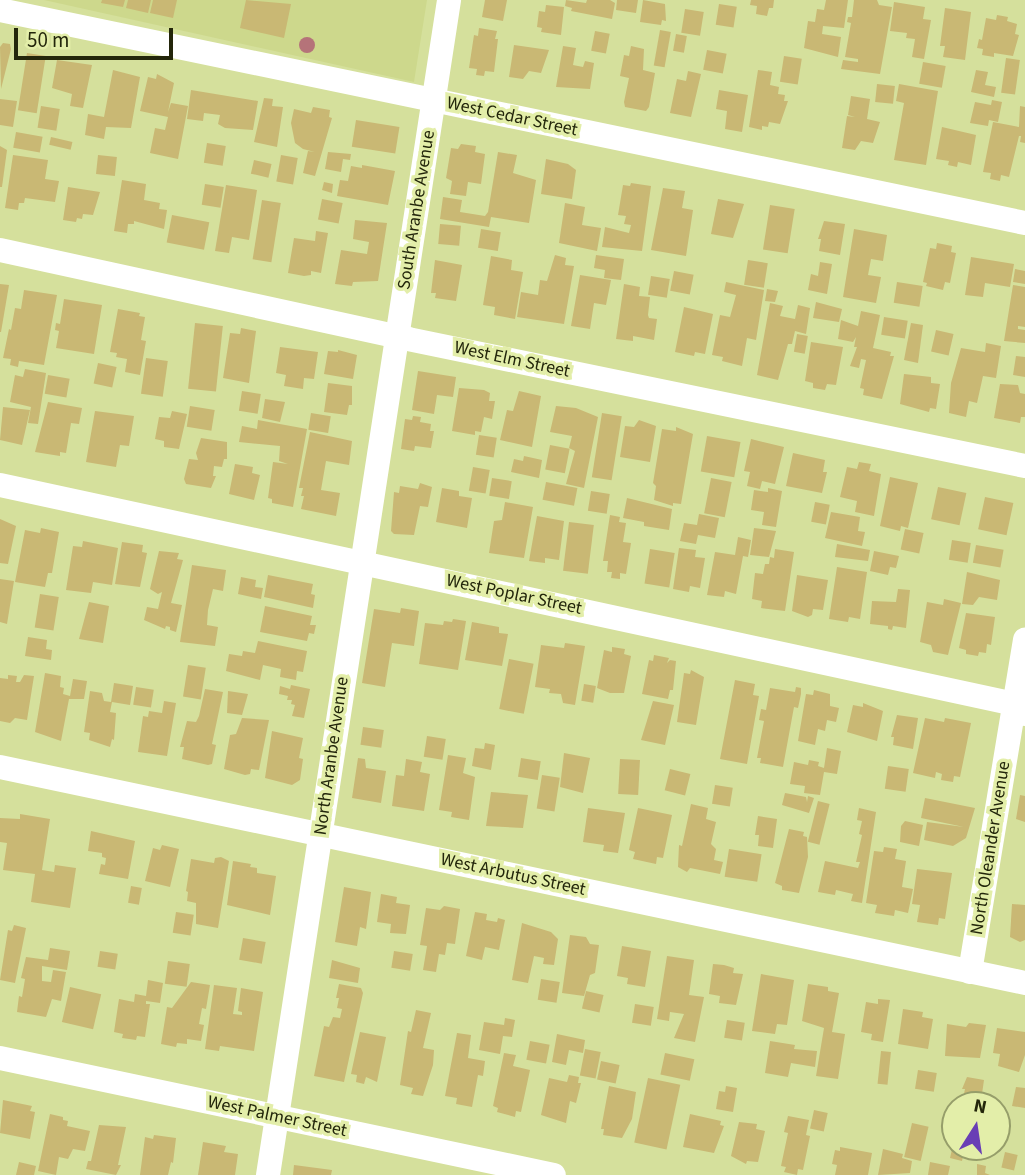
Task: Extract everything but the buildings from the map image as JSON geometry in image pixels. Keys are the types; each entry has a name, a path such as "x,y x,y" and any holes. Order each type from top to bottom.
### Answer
{"street":[{"name":"South Aranbe Avenue","path":"397,337 449,0"},
{"name":"West Cedar Street","path":"0,10 1025,223"},
{"name":"West Elm Street","path":"0,250 397,337 1025,466"},
{"name":"North Aranbe Avenue","path":"268,1175 360,562 397,337"},
{"name":"West Poplar Street","path":"0,485 1020,709"},
{"name":"North Oleander Avenue","path":"970,972 1020,709 1025,640"},
{"name":"West Arbutus Street","path":"0,767 1025,984"},
{"name":"West Palmer Street","path":"0,1058 554,1175"}],"shaded area":[{"path":"44,0 427,0 414,82"}]}
